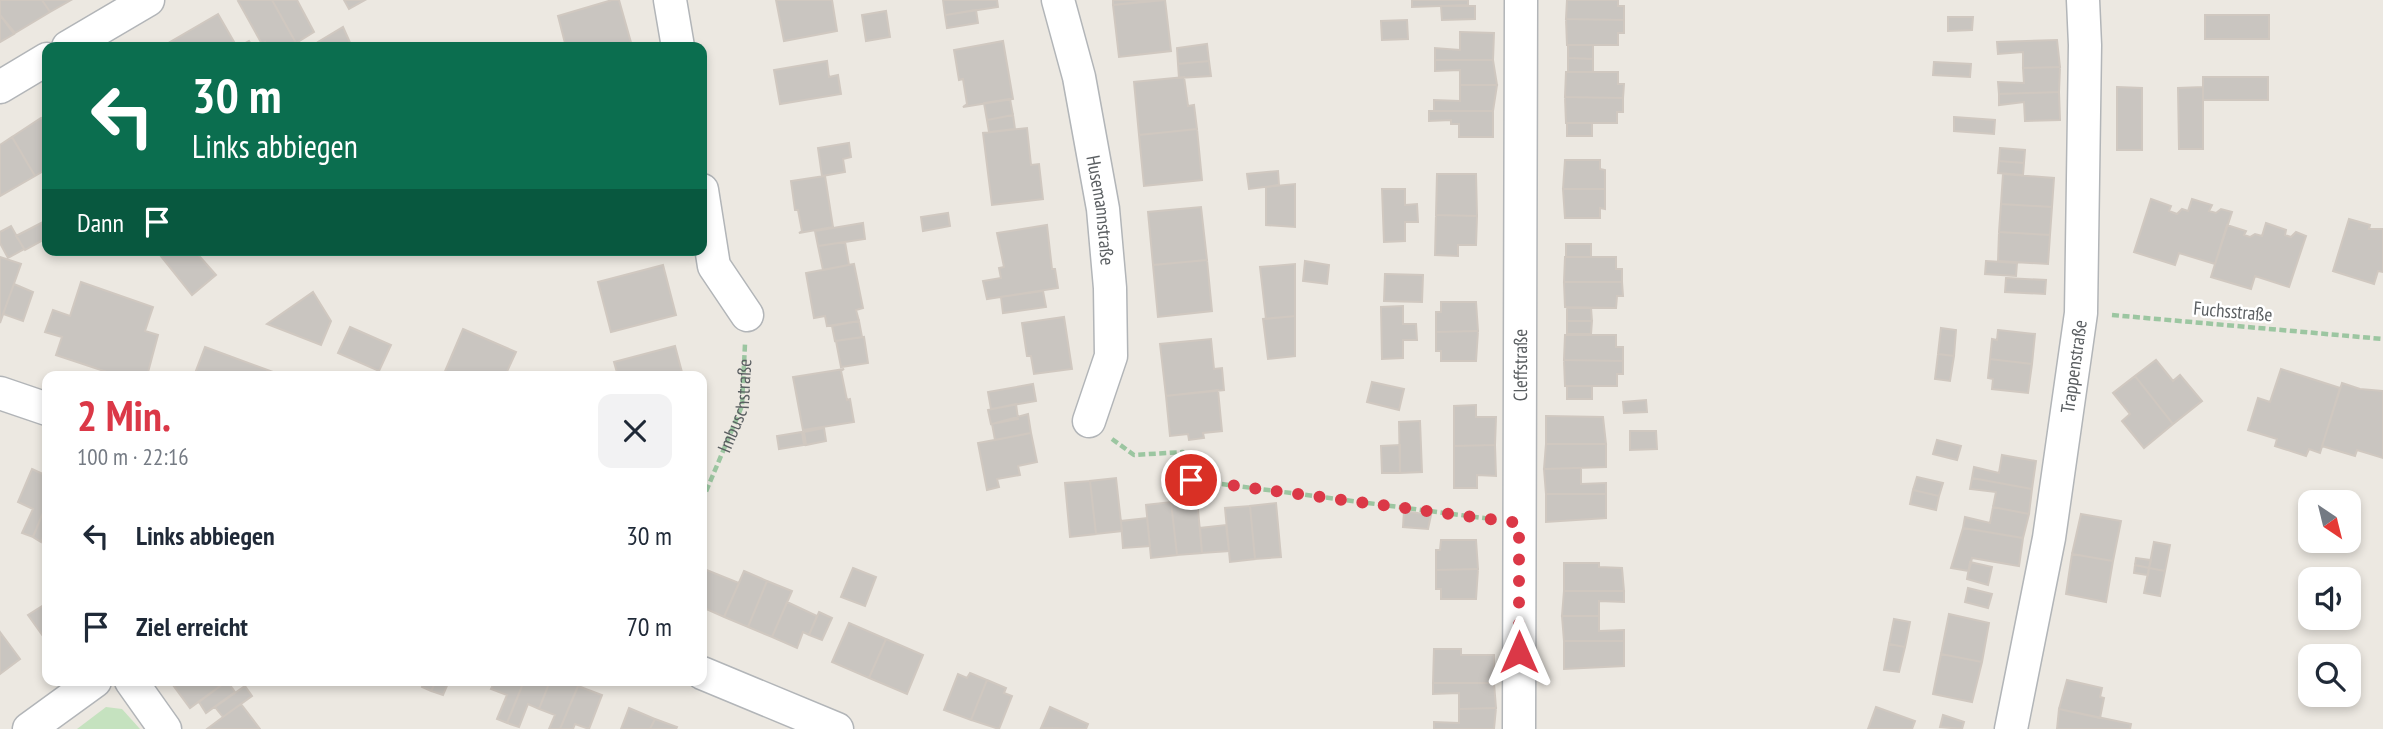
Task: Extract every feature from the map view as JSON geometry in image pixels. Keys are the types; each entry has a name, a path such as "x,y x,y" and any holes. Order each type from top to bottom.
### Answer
{"street":[{"path":"77,42 148,0"},
{"path":"670,0 677,42"},
{"name":"Husemannstraße","path":"1058,0 1079,77 1103,209 1110,288 1111,356 1089,421"},
{"name":"Cleffstraße","path":"1519,729 1521,0"},
{"name":"Trappenstraße","path":"2011,729 2049,538 2081,313 2085,45 2082,0"},
{"path":"0,87 42,62"},
{"path":"707,219 715,266 747,315"},
{"path":"0,393 42,407"},
{"path":"707,675 837,729"},
{"path":"29,729 88,686"},
{"path":"135,686 165,729"}],"path":[{"name":"Fuchsstraße","path":"2081,313 2383,339"},
{"name":"Imbuschstraße","path":"707,489 742,406 747,315"},
{"path":"1089,421 1133,455 1183,452 1191,480 1519,523"}],"green space":[{"path":"106,707 122,709 140,729 77,729"}],"building":[{"path":"0,0 42,0 50,12 15,33 0,15"},
{"path":"42,0 71,0 50,12"},
{"path":"272,0 295,42 261,42 238,1"},
{"path":"272,0 297,0 314,32 295,42"},
{"path":"344,0 365,0 349,9"},
{"path":"619,0 631,42 565,42 558,16"},
{"path":"776,0 832,0 837,31 784,41"},
{"path":"943,0 997,0 998,7 945,15"},
{"path":"1113,0 1156,0 1113,5"},
{"path":"1165,0 1171,51 1119,57 1113,5"},
{"path":"1412,0 1468,0 1468,5 1412,7"},
{"path":"1567,0 1618,0 1618,6 1624,6 1624,20 1566,19"},
{"path":"1441,6 1475,6 1475,19 1442,20"},
{"path":"976,10 978,23 947,28 945,15"},
{"path":"886,11 890,37 866,41 862,15"},
{"path":"218,14 234,42 170,42"},
{"path":"0,15 14,34 0,42"},
{"path":"2205,15 2269,15 2269,39 2205,39"},
{"path":"1948,17 1973,17 1972,30 1948,31"},
{"path":"1566,19 1624,20 1624,33 1618,33 1618,45 1567,45"},
{"path":"1407,20 1408,39 1382,40 1381,21"},
{"path":"343,27 350,42 318,42"},
{"path":"1460,32 1494,33 1493,60 1435,60 1435,48 1460,50"},
{"path":"2057,40 2060,67 2023,68 2023,52 1998,54 1997,42"},
{"path":"1003,41 1013,99 963,107 967,104 963,79 959,80 954,50"},
{"path":"1207,44 1209,61 1178,64 1177,48"},
{"path":"1568,45 1593,45 1593,59 1568,58"},
{"path":"1568,58 1593,59 1593,72 1568,72"},
{"path":"1435,60 1493,60 1497,85 1460,85 1460,70 1435,71"},
{"path":"827,61 829,77 838,75 841,94 780,104 774,70"},
{"path":"1209,61 1211,76 1179,78 1178,64"},
{"path":"1934,62 1971,64 1970,77 1933,75"},
{"path":"2060,67 2059,92 1999,94 1998,82 2024,83 2023,68"},
{"path":"1566,72 1618,72 1618,84 1624,84 1623,98 1565,97"},
{"path":"1184,77 1188,106 1194,105 1197,129 1139,135 1134,82"},
{"path":"2203,77 2268,77 2268,100 2203,100"},
{"path":"1460,85 1497,85 1493,111 1434,111 1434,100 1460,101"},
{"path":"2117,87 2142,88 2142,150 2117,150"},
{"path":"2203,87 2203,149 2179,149 2178,88"},
{"path":"2059,92 2060,120 2025,121 2024,102 1999,105 1999,94"},
{"path":"1565,97 1623,98 1623,112 1617,112 1617,123 1566,123"},
{"path":"1010,99 1013,115 987,120 984,103"},
{"path":"1429,111 1493,111 1493,137 1459,137 1459,124 1451,124 1451,120 1429,121"},
{"path":"1013,115 1015,129 989,132 987,120"},
{"path":"1954,117 1995,120 1994,134 1954,131"},
{"path":"41,118 42,172 35,176 12,137"},
{"path":"1567,123 1592,123 1592,136 1567,136"},
{"path":"1027,128 1031,165 1039,164 1043,199 992,205 983,133"},
{"path":"1197,129 1202,180 1144,186 1139,135"},
{"path":"12,137 35,176 0,196 0,145"},
{"path":"849,143 851,157 843,159 845,172 822,176 818,148"},
{"path":"2000,148 2025,150 2024,163 1999,161"},
{"path":"1565,160 1600,160 1600,169 1605,170 1605,189 1563,189"},
{"path":"1999,161 2024,163 2023,175 1998,173"},
{"path":"1278,171 1279,185 1249,189 1247,174"},
{"path":"1437,174 1476,174 1477,216 1436,215"},
{"path":"2003,174 2054,178 2052,207 2001,204"},
{"path":"825,176 833,227 799,233 802,231 798,210 795,210 791,181"},
{"path":"1295,184 1295,227 1266,225 1266,187"},
{"path":"1382,189 1405,189 1405,205 1417,204 1418,222 1405,222 1405,241 1384,242"},
{"path":"1563,189 1605,189 1605,209 1600,208 1600,218 1565,218"},
{"path":"2151,199 2171,206 2169,211 2177,214 2182,209 2188,211 2192,199 2212,205 2209,211 2216,213 2221,209 2232,212 2215,264 2179,253 2175,265 2134,252"},
{"path":"2001,204 2052,207 2050,235 1999,232"},
{"path":"1201,207 1207,260 1153,265 1148,212"},
{"path":"948,213 950,226 923,231 921,217"},
{"path":"1436,215 1477,216 1476,245 1458,245 1458,256 1435,255"},
{"path":"2349,219 2370,225 2369,229 2383,229 2383,272 2378,271 2374,284 2333,271"},
{"path":"42,223 42,241 25,250 16,236"},
{"path":"863,223 865,239 818,246 815,231"},
{"path":"2266,223 2286,230 2285,235 2291,237 2296,232 2306,236 2289,287 2255,276 2251,289 2211,277 2227,225 2246,231 2244,235 2250,237 2255,234 2262,236"},
{"path":"1047,225 1052,269 1055,269 1058,288 987,299 983,281 1001,278 999,268 1004,267 997,233"},
{"path":"11,226 24,249 8,258 0,243 0,232"},
{"path":"1999,232 2050,235 2048,264 1998,261"},
{"path":"845,242 849,265 823,270 818,246"},
{"path":"1566,244 1591,244 1591,257 1566,257"},
{"path":"161,256 199,256 216,275 192,295"},
{"path":"0,257 21,264 0,323"},
{"path":"1565,257 1616,257 1616,269 1622,269 1622,282 1564,282"},
{"path":"1207,260 1212,311 1158,317 1153,265"},
{"path":"1305,261 1329,265 1327,284 1303,281"},
{"path":"1986,261 2017,263 2016,276 1985,274"},
{"path":"854,264 863,308 856,310 859,321 827,326 825,316 814,318 806,273"},
{"path":"1295,264 1295,316 1266,319 1260,267"},
{"path":"663,265 676,315 611,332 598,282"},
{"path":"1385,274 1423,275 1422,302 1384,301"},
{"path":"2006,278 2046,280 2045,294 2005,292"},
{"path":"81,282 153,307 145,331 158,335 148,371 104,371 56,355 62,337 45,332 53,310 70,316"},
{"path":"1564,282 1622,282 1623,296 1617,296 1616,308 1565,307"},
{"path":"14,284 33,292 23,321 3,314"},
{"path":"1043,291 1046,307 1003,313 1001,297"},
{"path":"313,292 331,321 321,345 267,324"},
{"path":"1441,302 1476,302 1478,331 1436,332 1436,312 1441,312"},
{"path":"1403,306 1403,324 1416,324 1417,340 1403,340 1403,358 1382,359 1381,307"},
{"path":"1567,308 1591,308 1592,321 1567,321"},
{"path":"1295,316 1295,356 1268,359 1263,319"},
{"path":"1064,317 1072,369 1034,374 1031,356 1027,356 1022,323"},
{"path":"859,321 862,337 835,341 832,326"},
{"path":"1567,321 1592,321 1591,334 1567,334"},
{"path":"350,327 391,345 379,371 338,353"},
{"path":"1941,328 1956,330 1954,356 1938,354"},
{"path":"463,329 516,352 507,371 445,371"},
{"path":"1998,330 2035,334 2032,364 1990,359 1992,339 1997,340"},
{"path":"1478,331 1476,361 1441,361 1441,351 1436,351 1436,332"},
{"path":"1565,335 1616,335 1616,347 1623,347 1623,361 1564,360"},
{"path":"864,337 868,363 841,367 836,341"},
{"path":"1211,339 1214,369 1222,368 1224,390 1166,396 1160,344"},
{"path":"675,346 682,371 617,371 614,362"},
{"path":"205,347 270,371 196,371"},
{"path":"1938,354 1954,356 1950,381 1935,379"},
{"path":"1990,359 2032,364 2028,393 1992,389 1993,379 1988,378"},
{"path":"1564,360 1623,361 1623,374 1617,374 1617,386 1565,386"},
{"path":"2156,360 2173,381 2180,375 2202,401 2173,424 2135,376"},
{"path":"844,369 841,371 854,422 803,430 793,377"},
{"path":"2281,369 2340,388 2320,453 2309,449 2306,456 2275,446 2277,439 2248,430 2258,398 2270,402"},
{"path":"2135,376 2173,424 2144,448 2122,421 2130,414 2113,393"},
{"path":"1372,382 1404,389 1399,410 1367,402"},
{"path":"2342,383 2360,389 2383,391 2383,458 2357,450 2355,456 2322,446"},
{"path":"1033,384 1036,401 991,409 988,392"},
{"path":"1567,386 1592,386 1592,399 1567,399"},
{"path":"1218,390 1222,431 1203,433 1204,438 1189,440 1188,434 1170,436 1166,396"},
{"path":"1646,400 1647,412 1624,413 1623,402"},
{"path":"1016,404 1018,419 991,424 988,410"},
{"path":"1476,405 1476,417 1496,417 1495,445 1454,446 1454,406"},
{"path":"1028,414 1031,433 995,440 992,424"},
{"path":"1546,416 1603,417 1606,444 1546,444"},
{"path":"1420,421 1422,472 1400,473 1399,422"},
{"path":"824,428 826,441 806,445 804,432"},
{"path":"1630,431 1656,431 1657,449 1630,450"},
{"path":"802,432 804,445 779,449 777,436"},
{"path":"1031,433 1037,462 1018,466 1020,475 997,479 999,487 987,490 978,443"},
{"path":"1937,440 1961,446 1957,460 1933,454"},
{"path":"1546,444 1606,444 1606,467 1544,469"},
{"path":"1400,445 1400,473 1382,473 1381,446"},
{"path":"1495,445 1496,476 1477,475 1477,488 1454,488 1454,446"},
{"path":"2002,455 2036,461 2032,489 1972,478 1974,467 1999,473"},
{"path":"1581,468 1581,484 1606,483 1606,494 1546,494 1544,469"},
{"path":"32,469 42,474 42,515 33,537 22,533 33,509 18,502"},
{"path":"1917,477 1943,483 1939,496 1913,490"},
{"path":"1116,478 1122,531 1096,534 1090,481"},
{"path":"1972,478 2032,489 2029,514 1993,507 1996,492 1970,489"},
{"path":"1090,481 1096,534 1070,537 1065,483"},
{"path":"1913,490 1939,496 1936,510 1910,504"},
{"path":"1546,494 1606,494 1606,518 1546,522"},
{"path":"1197,499 1202,553 1177,555 1171,502"},
{"path":"1171,502 1177,555 1151,558 1146,505"},
{"path":"1276,503 1281,557 1255,559 1250,506"},
{"path":"1250,506 1255,559 1230,562 1225,508"},
{"path":"1993,507 2029,514 2023,538 1963,528 1965,517 1990,523"},
{"path":"1404,511 1431,515 1428,529 1403,527"},
{"path":"2081,514 2121,521 2113,561 2072,554"},
{"path":"42,515 41,542 33,537"},
{"path":"1147,518 1150,546 1123,548 1121,521"},
{"path":"1226,525 1229,551 1202,553 1200,528"},
{"path":"1963,528 2023,538 2019,566 1972,558 1969,571 1951,568"},
{"path":"1441,540 1476,540 1478,569 1436,570 1436,550 1440,550"},
{"path":"2154,542 2170,545 2165,571 2149,568"},
{"path":"2072,554 2113,561 2106,602 2066,594"},
{"path":"2136,558 2151,560 2149,568 2135,565"},
{"path":"1970,562 1992,567 1988,585 1967,579"},
{"path":"1564,563 1599,563 1599,567 1622,568 1624,591 1564,591"},
{"path":"2135,565 2149,568 2148,575 2134,573"},
{"path":"853,568 876,577 865,606 841,597"},
{"path":"2149,568 2165,571 2160,596 2144,593"},
{"path":"1478,569 1476,599 1441,599 1441,589 1436,589 1436,570"},
{"path":"707,570 739,583 724,617 707,609"},
{"path":"744,571 767,581 748,627 724,617"},
{"path":"767,581 792,591 772,637 748,627"},
{"path":"1968,588 1992,594 1988,608 1965,602"},
{"path":"1564,591 1624,591 1624,602 1599,601 1599,616 1562,616"},
{"path":"787,602 817,616 809,635 803,632 797,648 772,637"},
{"path":"42,606 42,635 28,615"},
{"path":"819,612 832,618 822,640 809,635"},
{"path":"1949,614 1989,623 1982,662 1941,654"},
{"path":"1562,616 1599,616 1599,631 1624,630 1624,641 1564,641"},
{"path":"1894,619 1910,622 1905,647 1889,644"},
{"path":"849,623 886,639 869,678 832,662"},
{"path":"0,632 20,659 0,674"},
{"path":"886,639 923,655 907,694 869,678"},
{"path":"1564,641 1624,641 1624,666 1564,669"},
{"path":"1889,644 1905,647 1899,672 1884,670"},
{"path":"1434,649 1461,649 1461,655 1494,655 1494,683 1433,683"},
{"path":"1941,654 1982,662 1972,702 1933,694"},
{"path":"970,673 987,680 971,720 944,710 958,674 967,678"},
{"path":"987,680 1006,688 1004,693 1012,696 999,729 971,720"},
{"path":"2067,680 2102,688 2100,697 2104,698 2100,718 2059,709"},
{"path":"1433,683 1494,683 1496,708 1459,709 1459,693 1433,694"},
{"path":"174,686 220,686 190,708"},
{"path":"220,686 231,686 235,692 206,713 199,702"},
{"path":"245,686 252,696 223,717 215,707"},
{"path":"422,686 434,686 431,691"},
{"path":"434,686 447,686 443,695 431,691"},
{"path":"492,686 522,686 507,723 497,719 507,695 491,689"},
{"path":"522,686 548,686 539,709 528,704 519,727 507,723"},
{"path":"548,686 578,686 560,729 549,729 555,715 539,709"},
{"path":"578,686 602,695 589,729 575,724 573,729 560,729"},
{"path":"241,704 260,729 207,729 223,717"},
{"path":"1050,707 1088,724 1086,729 1041,728"},
{"path":"1876,707 1915,721 1912,729 1868,729"},
{"path":"629,708 655,719 650,729 621,729"},
{"path":"1496,708 1494,729 1434,729 1434,722 1459,723 1459,709"},
{"path":"2059,709 2131,724 2130,729 2057,729"},
{"path":"1943,715 1964,722 1962,729 1940,727"},
{"path":"655,719 677,727 650,729"}],"route":[{"path":"1191,480 1519,523 1519,652"}]}
